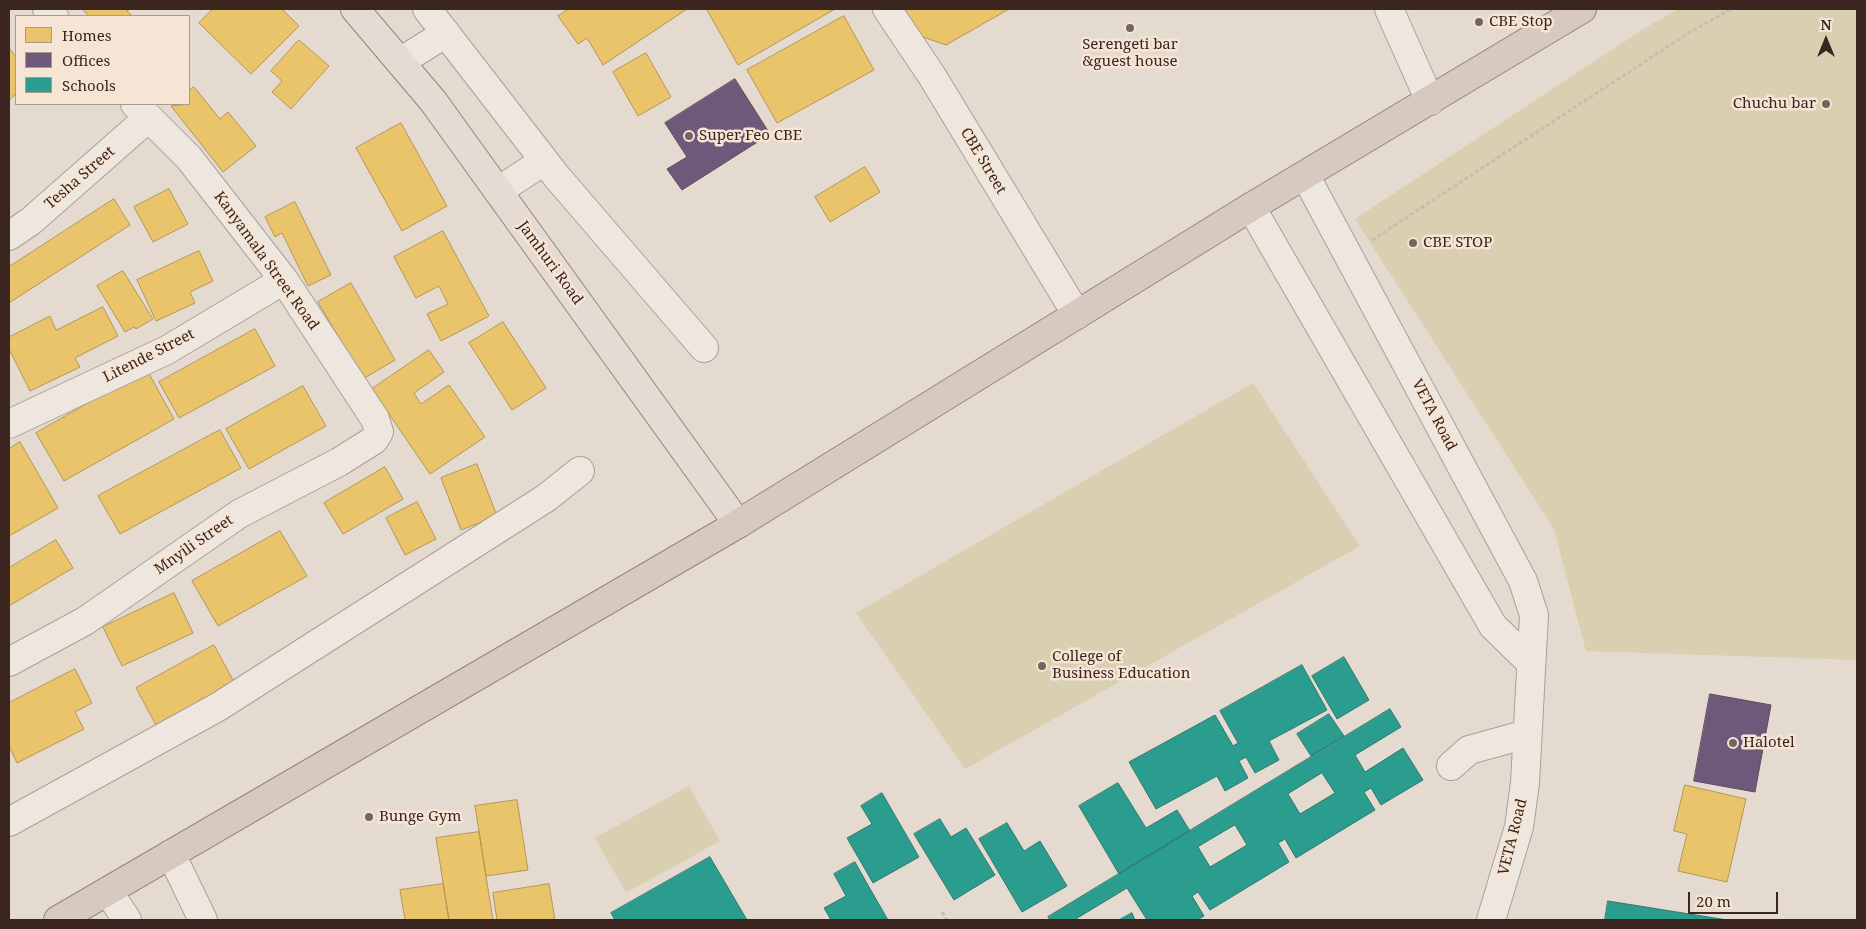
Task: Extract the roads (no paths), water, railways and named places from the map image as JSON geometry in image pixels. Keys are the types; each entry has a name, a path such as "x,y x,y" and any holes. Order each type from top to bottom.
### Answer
{"highway":[{"path":"58,920 738,524 1251,207 1582,9"}],"main road":[{"name":"Jamhuri Road","path":"355,9 433,101 738,524"}],"street":[{"path":"427,9 544,161 704,348"},
{"name":"CBE Street","path":"887,9 932,76 1077,315"},
{"path":"1389,9 1430,101"},
{"path":"400,62 446,33"},
{"name":"Tesha Street","path":"9,236 30,221 142,111"},
{"name":"Kanyamala Street Road","path":"142,111 189,158 284,280 375,419 379,432"},
{"path":"498,191 544,161"},
{"name":"VETA Road","path":"1305,175 1523,581 1534,615 1530,662 1526,783 1519,827 1491,920"},
{"path":"1251,207 1493,626 1530,662"},
{"name":"Litende Street","path":"9,424 167,350 284,280"},
{"name":"Mnyili Street","path":"9,662 85,621 239,514 339,462 374,440 379,432"},
{"path":"9,822 218,707 546,498 580,471"},
{"path":"1451,766 1469,750 1527,734"},
{"path":"171,854 203,920"},
{"path":"108,891 127,920"}],"place":[{"name":"CBE Stop","path":"1479,22"},
{"name":"Serengeti bar &guest house","path":"1130,28"},
{"name":"Chuchu bar","path":"1826,104"},
{"name":"Super Feo CBE","path":"689,136"},
{"name":"CBE STOP","path":"1413,243"},
{"name":"College of Business Education","path":"1042,666"},
{"name":"Halotel","path":"1733,743"},
{"name":"Bunge Gym","path":"369,817"}]}
